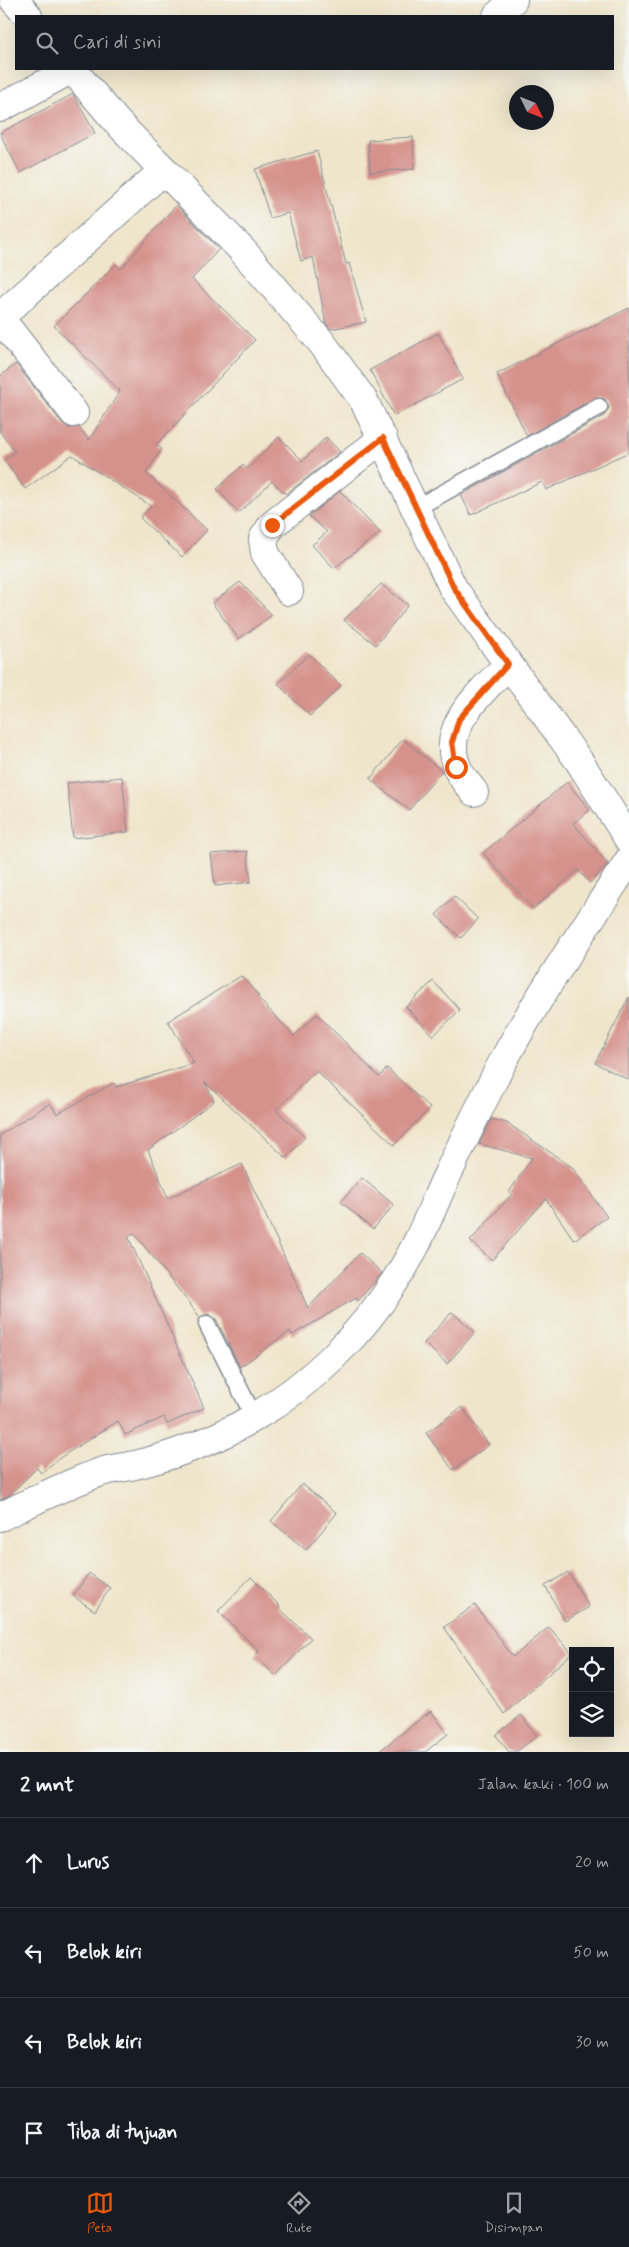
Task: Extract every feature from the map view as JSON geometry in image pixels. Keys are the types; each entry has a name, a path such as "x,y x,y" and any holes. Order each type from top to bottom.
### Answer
{"street":[{"path":"14,0 27,15"},
{"path":"498,15 513,0"},
{"path":"0,108 70,70"},
{"path":"73,70 117,122 242,250 322,343 364,401 454,588 579,761 629,840"},
{"path":"74,413 0,317 164,170"},
{"path":"289,591 265,553 263,539 272,525 383,438"},
{"path":"474,792 456,767 452,742 459,719 508,664"},
{"path":"0,1517 102,1472 142,1464 180,1452 218,1436 254,1417 319,1370 374,1311 397,1278 417,1242 466,1134 501,1066 540,998 629,860"}],"lane":[{"path":"416,508 598,406"},
{"path":"207,1324 254,1417"}],"building":[{"path":"73,94 95,133 20,173 0,133"},
{"path":"413,137 414,169 370,172 368,140"},
{"path":"317,151 346,264 349,263 366,322 331,329 326,324 313,257 301,261 288,213 270,218 255,169"},
{"path":"176,205 219,249 192,279 255,340 156,445 162,449 146,473 207,530 182,557 140,518 151,506 72,455 25,489 4,460 15,452 0,432 0,376 16,364 62,423 69,428 79,427 89,440 120,391 54,326 116,264 121,269"},
{"path":"629,308 629,452 546,490 542,482 471,515 461,495 604,416 609,408 605,399 595,398 527,436 497,374"},
{"path":"438,333 463,379 394,416 370,370"},
{"path":"279,437 303,461 326,437 340,452 286,494 272,481 239,513 217,489 243,465 247,469"},
{"path":"340,491 380,533 334,568 312,545 327,532 309,516"},
{"path":"240,582 272,615 239,639 212,603"},
{"path":"381,584 408,605 376,645 344,620"},
{"path":"309,654 341,686 310,716 278,684"},
{"path":"403,739 442,771 409,810 370,779"},
{"path":"122,777 128,832 73,838 67,783"},
{"path":"567,782 590,810 573,823 608,864 590,883 578,870 533,909 483,853"},
{"path":"247,851 251,882 215,886 211,854"},
{"path":"454,896 478,919 461,938 436,915"},
{"path":"241,976 259,996 257,997 294,1036 317,1014 379,1077 387,1068 430,1108 394,1145 316,1071 276,1110 305,1137 286,1158 205,1082 214,1101 148,1150 168,1198 242,1164 308,1308 360,1253 382,1273 358,1301 356,1298 292,1335 290,1331 240,1367 216,1319 208,1314 200,1317 134,1233 128,1236 204,1408 167,1424 164,1417 125,1435 118,1421 61,1457 41,1473 37,1468 8,1496 0,1500 0,1135 50,1103 57,1114 114,1083 116,1087 194,1063 168,1021"},
{"path":"433,981 460,1010 433,1036 406,1007"},
{"path":"629,997 629,1080 595,1063"},
{"path":"491,1119 507,1123 572,1167 607,1217 574,1240 546,1199 492,1260 470,1241 512,1194 509,1192 532,1158 479,1144"},
{"path":"362,1178 394,1205 373,1229 341,1202"},
{"path":"452,1312 475,1332 447,1364 424,1343"},
{"path":"462,1407 489,1445 453,1470 426,1433"},
{"path":"302,1484 337,1513 306,1550 271,1521"},
{"path":"568,1572 589,1607 565,1621 545,1586"},
{"path":"89,1573 110,1588 95,1611 73,1596"},
{"path":"251,1577 280,1606 278,1607 311,1638 276,1676 255,1656 259,1651 218,1611"},
{"path":"475,1605 513,1657 549,1627 569,1650 569,1656 504,1714 444,1627"},
{"path":"431,1711 448,1734 425,1752 378,1752"},
{"path":"521,1715 537,1736 516,1752 509,1752 496,1735"}],"route":[{"path":"272,525 383,438 454,588 508,664 459,719 452,742 456,767"}]}
